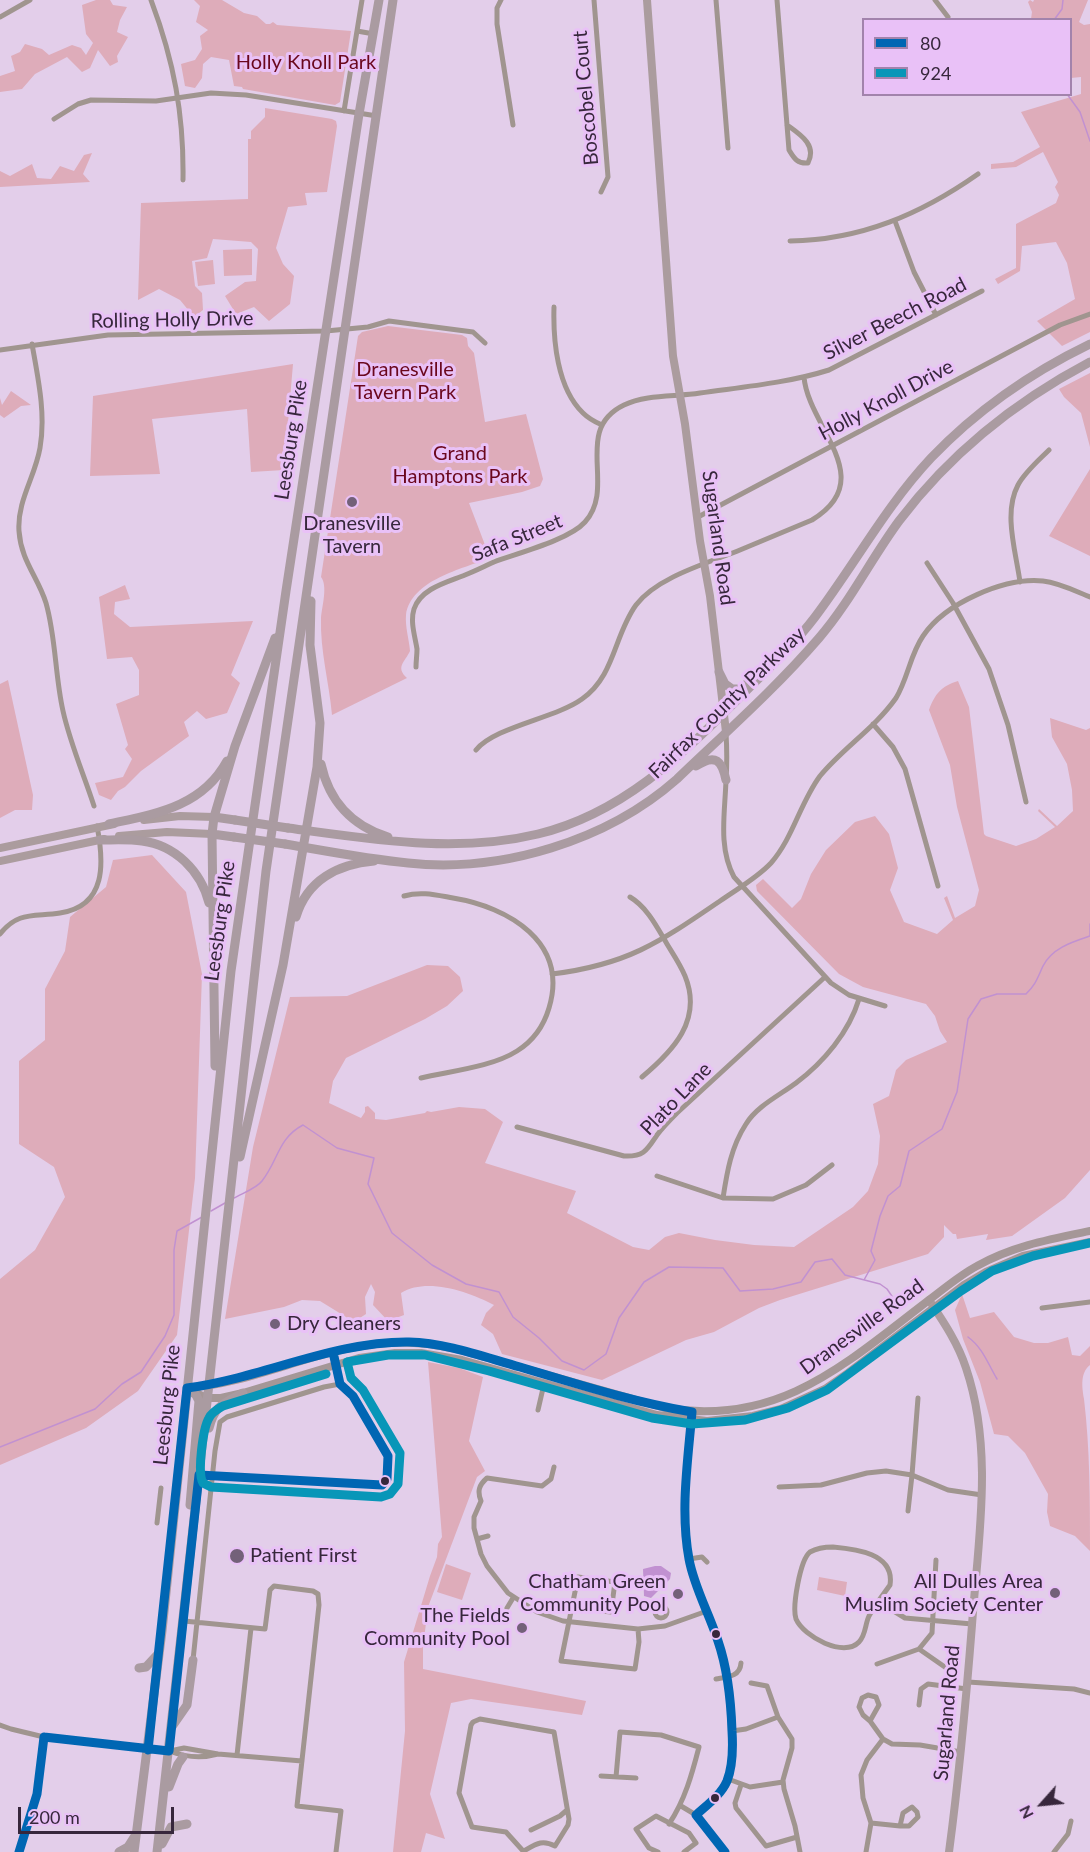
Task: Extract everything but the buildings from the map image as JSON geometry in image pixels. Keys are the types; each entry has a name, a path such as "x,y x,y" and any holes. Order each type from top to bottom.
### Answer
{"highway":[{"name":"Leesburg Pike","path":"134,1852 160,1652 231,971 286,591 359,114 379,0"},
{"name":"Leesburg Pike","path":"158,1852 266,871 393,0"},
{"name":"Fairfax County Parkway","path":"214,817 375,840 471,844 547,831 584,818 615,802 646,783 671,762 789,648 813,620 882,517 932,457 1012,390 1090,344"},
{"name":"Fairfax County Parkway","path":"212,834 409,863 452,864 492,860 562,845 626,817 677,779 820,637 843,607 898,523 943,470 999,419 1038,392 1090,362"},
{"path":"232,1189 264,1057 283,965 308,831 319,751 319,713 310,634 312,556"},
{"path":"210,1170 216,1034 212,834 214,817 235,746 272,650 286,591"},
{"path":"719,672 728,687 736,689 770,668"},
{"path":"109,824 167,811 188,802 215,779 235,746"},
{"path":"319,751 322,770 329,789 347,814 368,830 411,843"},
{"path":"677,779 710,759 721,764 726,780"},
{"path":"100,840 143,841 163,847 182,859 195,872 204,887 214,926"},
{"path":"283,965 302,902 322,878 338,869 357,863 377,861 409,863"},
{"path":"186,1388 196,1395 199,1401 189,1525 190,1564"},
{"path":"201,1459 214,1411 243,1394"},
{"path":"139,1668 146,1667 160,1652"},
{"path":"171,1728 188,1705 193,1660"},
{"path":"163,1806 173,1774 183,1756"},
{"path":"158,1852 169,1829 187,1824"},
{"path":"119,1852 129,1845 137,1834"}],"main road":[{"name":"Dranesville Road","path":"932,1303 965,1273 999,1255 1030,1244 1090,1232"},
{"name":"Dranesville Road","path":"207,1398 243,1394 359,1358 382,1354 427,1354 462,1360 641,1412 691,1416 743,1408 798,1392 830,1374 932,1303 999,1265 1037,1252 1090,1242"},
{"name":"Dranesville Road","path":"186,1388 208,1386 333,1352 387,1342 426,1343 492,1359 691,1416"},
{"path":"186,1388 207,1398"}],"street":[{"path":"0,17 30,0"},
{"path":"151,0 170,54 179,97 183,180"},
{"path":"345,111 362,0"},
{"path":"501,0 497,8 497,24 513,125"},
{"name":"Boscobel Court","path":"594,0 608,177 601,192"},
{"name":"Sugarland Road","path":"647,0 671,338 698,517 726,732 723,832 725,852 729,868 740,886 825,977 839,990 859,999 885,1006"},
{"path":"716,0 728,148"},
{"path":"777,0 787,125 789,150 794,160 808,163 811,157 810,146 787,125"},
{"path":"935,0 948,17"},
{"path":"357,31 374,34"},
{"path":"54,119 78,104 91,100 156,101 211,93 376,116"},
{"path":"790,241 848,235 895,221 945,196 978,174"},
{"path":"895,221 914,272 936,315"},
{"name":"Silver Beech Road","path":"679,396 804,377 840,366 982,291"},
{"path":"554,307 555,344 565,383 582,413 602,425 612,413 626,404 640,400 679,396"},
{"name":"Holly Knoll Drive","path":"698,517 1060,325 1090,314"},
{"name":"Rolling Holly Drive","path":"0,350 108,334 326,331 368,327 389,321 473,332 485,343"},
{"path":"32,344 42,410 42,436 38,459 22,504 19,524 20,540 25,561 47,606 63,711 94,806"},
{"path":"476,750 489,739 566,708 583,698 604,677 626,622 644,596 659,584 812,520 825,510 835,497 840,482 841,467 833,445 812,404 804,377"},
{"name":"Safa Street","path":"416,667 414,607 425,593 486,565 564,536 585,522 594,508 598,493 596,443 602,425"},
{"path":"1020,582 1011,518 1012,500 1024,476 1049,450"},
{"path":"927,563 980,650 996,686 1008,725 1026,802"},
{"path":"552,974 617,961 664,939 761,872 776,857 804,801 820,776 889,706 901,688 912,657 923,636 936,620 954,607 1001,586 1020,582 1053,583 1090,597"},
{"path":"873,724 893,747 905,769 938,886"},
{"path":"0,848 109,824 180,816 214,817"},
{"path":"0,934 5,927 18,918 62,913 84,902 94,890 101,875 102,859 97,826"},
{"path":"0,861 100,840 156,832 212,834"},
{"path":"404,896 422,893 467,900 506,914 534,935 545,953 552,974 553,992 545,1020 535,1036 520,1049 496,1061 421,1078"},
{"path":"630,897 644,908 664,939 686,977 690,994 689,1015 677,1042 642,1077"},
{"name":"Plato Lane","path":"517,1127 624,1156 641,1154 649,1148 657,1135 677,1113 825,977"},
{"path":"723,1198 728,1161 747,1121 819,1063 846,1028 859,999"},
{"path":"657,1176 723,1198 773,1199 806,1185 832,1165"},
{"path":"1042,1308 1090,1302"},
{"name":"Sugarland Road","path":"932,1303 958,1348 971,1385 982,1450 982,1495 968,1685 949,1852"},
{"path":"193,1660 212,1475 220,1422 227,1417 309,1391 340,1384 333,1352"},
{"path":"538,1410 544,1384"},
{"path":"908,1511 918,1398"},
{"path":"691,1416 686,1479 686,1524 690,1559 695,1581 722,1650 728,1677 732,1731 728,1779 718,1794 696,1815"},
{"path":"554,1467 551,1479 542,1486 487,1478 481,1484 478,1493 481,1501 474,1517 481,1554 491,1572 513,1598 545,1617 638,1629 665,1626 707,1611"},
{"path":"779,1487 821,1485 877,1472 897,1472 912,1475 948,1490 982,1495"},
{"path":"199,1475 212,1475"},
{"path":"157,1523 161,1488"},
{"path":"160,1500 175,1501"},
{"path":"477,1539 488,1536"},
{"path":"832,1547 875,1556 888,1568 891,1578 890,1585 879,1602 867,1618 861,1639 854,1645 830,1645 815,1638 801,1627 795,1615 796,1596 807,1556 820,1548 832,1547"},
{"path":"690,1559 702,1557 707,1562"},
{"path":"877,1664 919,1649 932,1633 936,1560"},
{"path":"573,1608 611,1612 615,1582 578,1577 561,1661 635,1669 638,1629"},
{"path":"184,1621 265,1629 270,1590 274,1586 313,1591 318,1594 319,1605 297,1806 341,1811 336,1852"},
{"path":"507,1608 513,1598"},
{"path":"879,1602 905,1618 972,1624"},
{"path":"662,1617 665,1626"},
{"path":"237,1755 251,1628"},
{"path":"919,1649 952,1672"},
{"path":"716,1678 728,1677 740,1672 741,1663"},
{"path":"751,1683 767,1686 778,1717 792,1739 792,1748 783,1782 800,1852"},
{"path":"919,1705 921,1689 928,1684 1074,1689 1090,1693"},
{"path":"870,1720 879,1705 877,1699 871,1695 862,1698 859,1707 861,1713 870,1720 884,1739 897,1745 920,1745 961,1752"},
{"path":"732,1731 746,1729 778,1717"},
{"path":"536,1834 543,1841 555,1846 568,1825 567,1810 554,1732 480,1719 472,1722 458,1789 469,1822 475,1828 506,1832 524,1851 536,1834 567,1810"},
{"path":"0,1725 10,1730 44,1737 148,1750 169,1751 184,1748 207,1750 218,1754 302,1761"},
{"path":"616,1777 620,1732 661,1735 699,1747 692,1777 681,1806 669,1824"},
{"path":"19,1852 37,1794 44,1737"},
{"path":"866,1852 871,1823 863,1798 861,1774 867,1760 884,1739"},
{"path":"169,1751 183,1756 206,1758 218,1754"},
{"path":"601,1776 636,1778"},
{"path":"728,1779 750,1787 783,1782"},
{"path":"741,1785 735,1803 736,1808 766,1846 797,1837"},
{"path":"681,1806 696,1815 725,1852"},
{"path":"658,1852 649,1848 636,1829 656,1816 689,1833 696,1843 684,1852"},
{"path":"1054,1852 1068,1834 1071,1821"},
{"path":"871,1823 900,1826"}],"green space":[{"path":"96,0 110,0 113,5 127,7 117,32 128,37 117,56 118,62 110,66 98,50 90,68 82,72 67,57 35,74 22,89 0,92 0,76 15,71 11,56 20,52 25,44 42,49 49,55 72,45 81,48 86,55 93,43 86,34 82,5"},
{"name":"Holly Knoll Park","path":"194,0 222,0 244,13 257,16 266,24 273,22 277,25 351,31 340,102 335,105 234,86 229,60 211,57 203,64 202,78 195,88 185,86 181,64 195,60 202,49 200,36 208,30 196,22 200,6"},
{"path":"1030,0 1033,2 1034,0 1088,0 1079,22 1084,25 1090,24 1090,332 1062,346 1037,321 1075,299 1067,263 1056,242 1022,246 1020,271 998,284 995,279 1016,268 1016,224 1056,203 1059,195 1055,187 1058,182 1043,152 1016,167 991,169 991,164 1013,162 1040,147 1021,112 1081,94 1081,77 1072,78 1072,18 1031,18 1032,12 1028,2"},
{"path":"265,108 332,119 336,121 337,126 327,192 305,193 307,205 288,207 276,248 283,264 294,276 290,304 269,321 254,307 236,314 225,296 245,282 256,281 258,249 251,242 213,239 207,258 192,261 195,286 202,293 203,310 194,317 180,300 159,289 138,300 141,203 248,199 248,139 251,139 251,131 265,117"},
{"path":"92,153 83,174 90,182 0,187 0,171 10,176 32,164 37,178 51,179 60,166 74,171 84,155"},
{"path":"252,249 252,275 224,276 223,250"},
{"path":"213,260 215,284 198,286 195,262"},
{"name":"Dranesville Tavern Park","path":"388,326 462,335 467,338 468,346 474,353 485,422 526,414 543,479 540,486 522,492 469,503 490,558 439,578 427,584 417,593 406,615 410,651 401,668 407,678 332,715 322,642 321,618 324,591 321,577 358,336 362,332"},
{"path":"293,364 284,470 251,472 247,409 152,419 160,474 90,476 93,396"},
{"path":"1090,373 1090,447 1081,413 1059,389"},
{"path":"11,391 31,405 21,406 4,418 0,415 0,398 2,405"},
{"path":"1090,469 1090,556 1049,536"},
{"path":"125,585 130,599 115,602 114,614 130,627 253,621 231,675 240,683 227,713 206,719 197,711 184,722 189,736 141,771 111,800 99,795 95,783 123,777 132,759 125,749 128,745 116,704 139,695 139,670 132,657 107,659 99,597"},
{"path":"8,680 33,795 32,810 15,810 0,818 0,684"},
{"path":"958,681 969,707 986,836 1016,846 1036,839 1055,827 1038,811 1039,809 1057,826 1073,811 1067,764 1052,737 1050,718 1086,730 1090,728 1090,1170 1065,1198 1012,1236 986,1240 988,1234 957,1239 956,1234 944,1225 944,1237 928,1254 759,1308 714,1332 686,1340 602,1380 502,1354 493,1334 481,1325 486,1313 494,1305 473,1295 448,1288 423,1286 401,1293 404,1315 388,1321 373,1305 375,1292 371,1284 365,1297 366,1314 346,1327 346,1317 320,1301 302,1300 284,1307 225,1319 253,1147 290,997 347,996 427,965 448,966 460,977 463,991 447,1006 425,1019 346,1058 333,1081 329,1103 361,1118 365,1107 368,1106 375,1113 375,1119 386,1120 459,1107 485,1109 503,1122 485,1163 576,1191 567,1213 633,1247 649,1250 665,1237 679,1233 754,1245 794,1247 853,1207 868,1191 878,1164 880,1136 873,1104 889,1096 896,1070 906,1060 947,1042 935,1016 926,1004 863,987 839,974 757,891 756,885 763,879 792,908 801,899 811,874 826,850 855,822 875,816 889,834 898,868 890,890 904,922 937,934 953,920 944,898 947,896 955,918 975,906 979,890 957,807 950,765 929,710 939,691"},
{"path":"152,855 186,892 202,974 195,1178 177,1335 138,1391 86,1428 0,1465 0,1279 35,1250 65,1197 54,1167 19,1144 19,1061 45,1040 45,989 65,951 70,917 106,887 113,860"},
{"path":"962,1294 970,1318 994,1312 1014,1337 1034,1343 1048,1343 1068,1337 1072,1355 1080,1356 1090,1346 1090,1365 1083,1376 1082,1385 1089,1456 1090,1551 1075,1536 1050,1526 1047,1512 1048,1494 1025,1453 1008,1436 994,1434 980,1382 963,1339 955,1310"},
{"path":"428,1362 459,1368 483,1377 469,1441 485,1471 477,1477 428,1607 423,1669 586,1701 582,1715 471,1699 451,1703 430,1794 445,1839 426,1833 421,1852 393,1852 405,1731 404,1662 442,1537"},
{"path":"446,1564 471,1573 462,1600 437,1592"},
{"path":"819,1577 847,1582 845,1596 817,1590"}],"shaded area":[{"path":"661,1566 671,1573 670,1579 651,1598 644,1596 643,1569"}],"waterway":[{"path":"1055,18 1062,9 1063,0"},
{"path":"1068,96 1080,112 1090,141"},
{"path":"864,1280 875,1260 871,1251 880,1216 888,1196 900,1186 909,1151 942,1129 957,1092 968,1019 981,999 997,994 1026,994 1047,960 1057,950 1090,936 1090,924"},
{"path":"234,1198 260,1184 288,1136 303,1125 337,1148 374,1158 368,1184 392,1233 432,1265 466,1284 499,1292 513,1317 562,1361 584,1370 606,1354 619,1318 644,1282 669,1267 723,1268 740,1291 773,1289 801,1282 815,1262 832,1259 845,1275 880,1284 887,1289 896,1302 904,1302"},
{"path":"211,1211 225,1203"},
{"path":"0,1447 95,1409 122,1384 141,1372 165,1336 174,1315 174,1250 177,1231 202,1217"},
{"path":"968,1337 981,1351 997,1379"}],"transit line":[{"name":"924","path":"326,1374 223,1406 213,1412 207,1423 203,1440 201,1461 203,1483 211,1487 381,1497 390,1494 398,1484 400,1453 363,1390 351,1378 347,1362 388,1355 425,1355 652,1418 692,1424 745,1420 788,1408 827,1390 961,1291 992,1271 1033,1256 1090,1243"},
{"name":"80","path":"148,1750 187,1388 215,1383 353,1347 381,1343 423,1343 465,1351 627,1398 692,1412 686,1486 686,1541 694,1580 714,1631 727,1674 732,1743 727,1781 717,1795 696,1815"},
{"name":"80","path":"44,1737 169,1751 199,1475 382,1485 387,1479 388,1456 353,1396 340,1384 333,1352"},
{"name":"80","path":"19,1852 37,1794 44,1737"},
{"name":"80","path":"696,1815 725,1852"}],"place":[{"name":"Dranesville Tavern","path":"352,502"},
{"name":"Dry Cleaners","path":"275,1324"},
{"name":"Patient First","path":"237,1556"},
{"name":"All Dulles Area Muslim Society Center","path":"1055,1593"},
{"name":"Chatham Green Community Pool","path":"678,1594"},
{"name":"The Fields Community Pool","path":"522,1628"}],"park label":[{"name":"Grand Hamptons Park","path":"460,466"}]}
